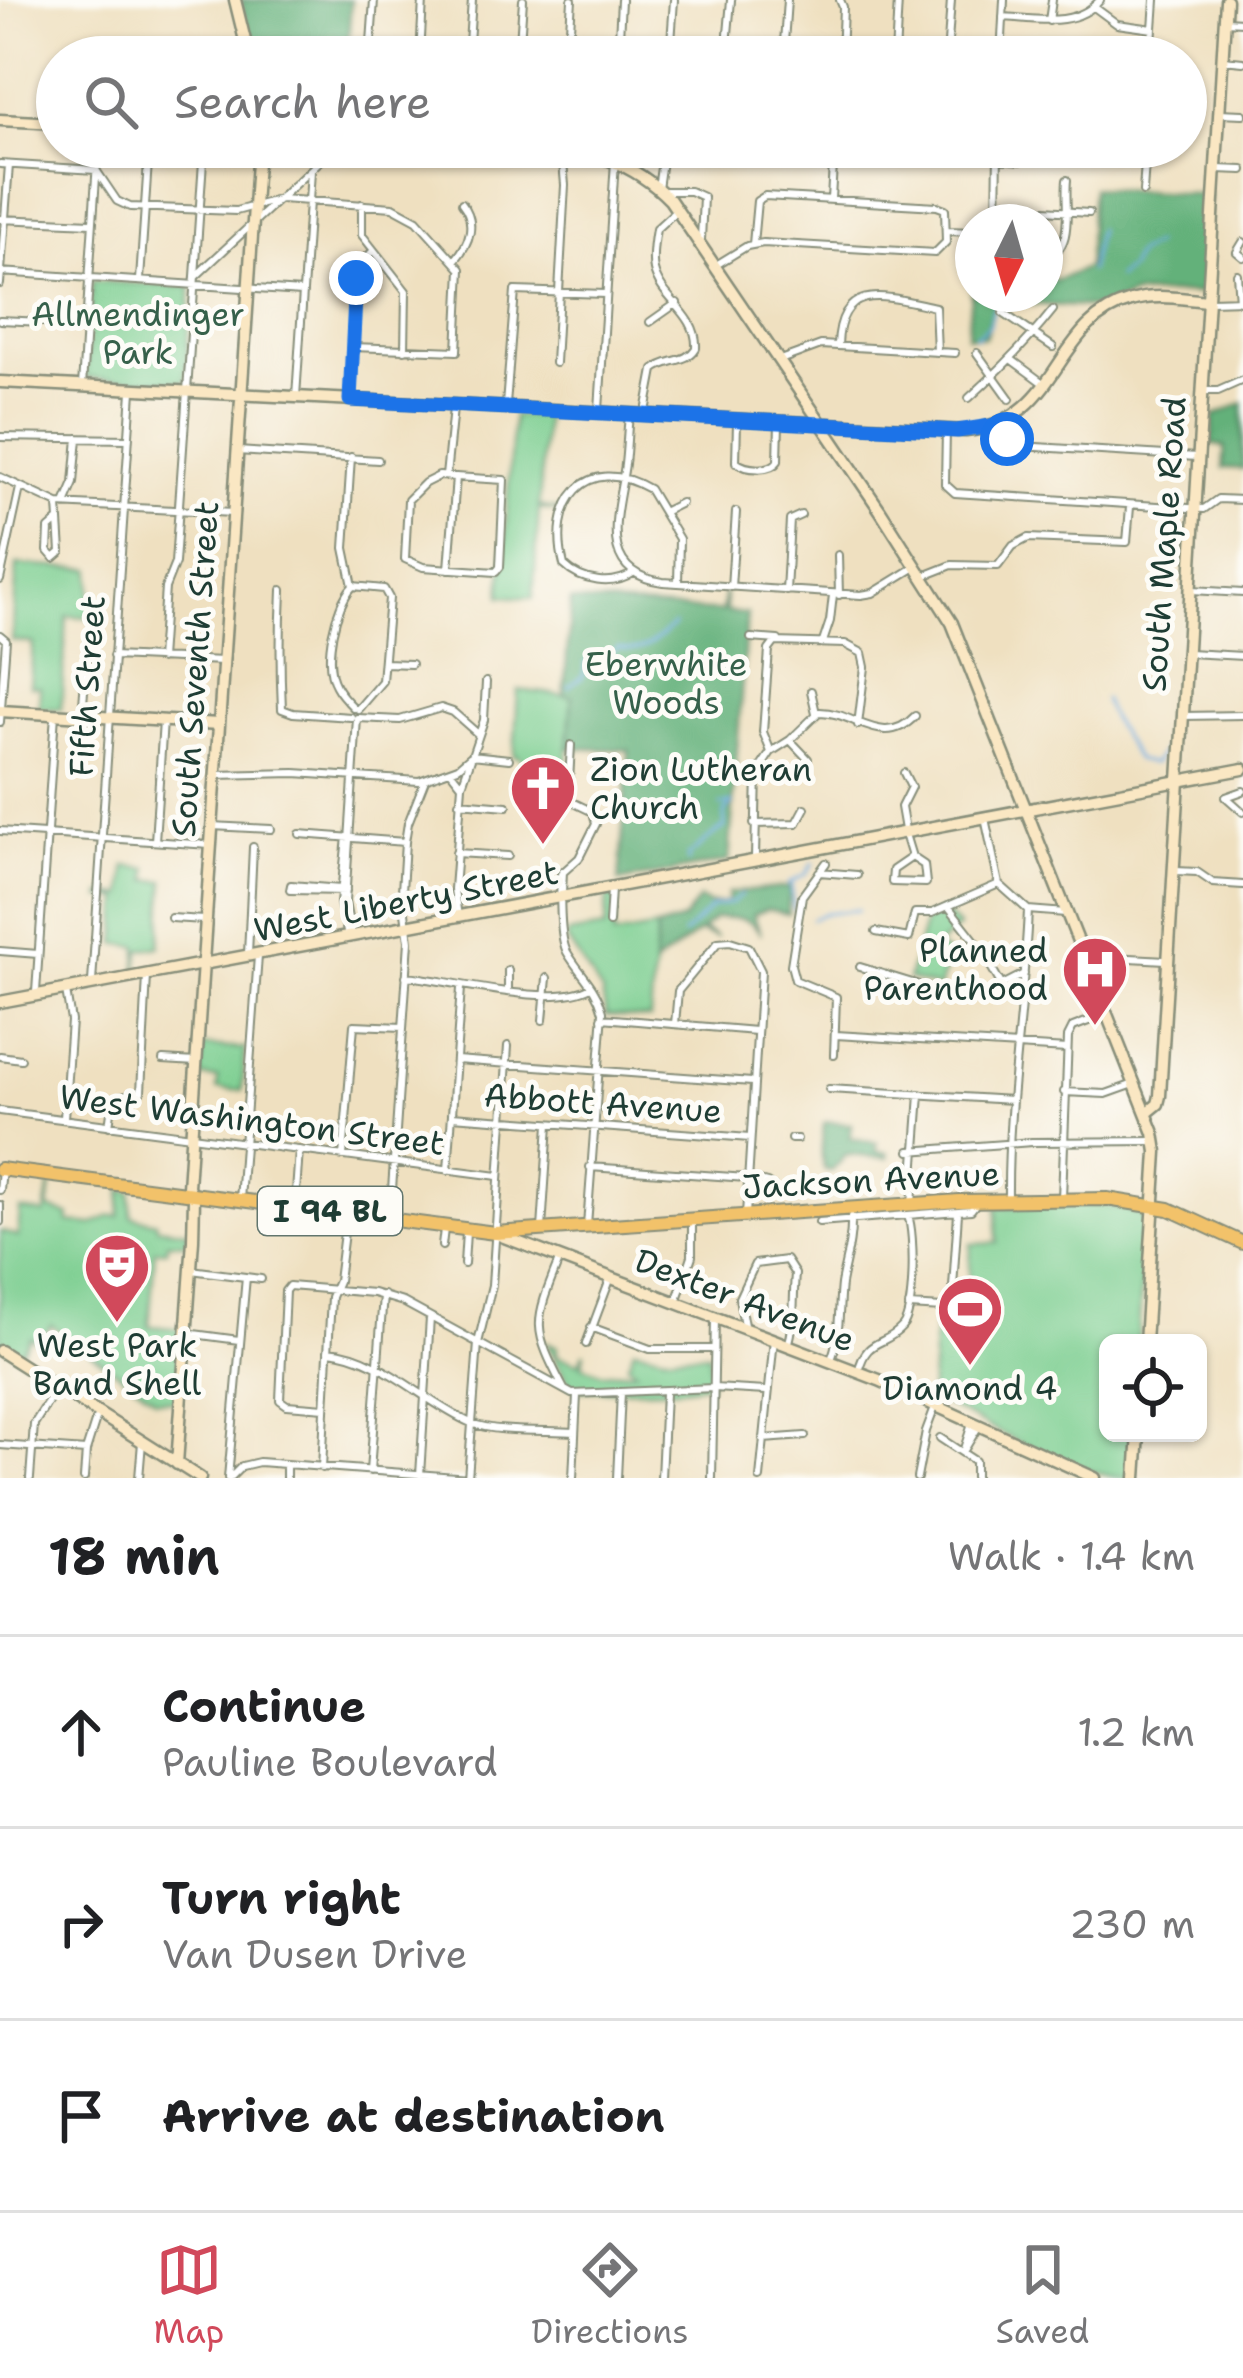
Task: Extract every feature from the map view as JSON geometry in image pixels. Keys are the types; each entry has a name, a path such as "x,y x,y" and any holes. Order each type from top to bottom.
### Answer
{"main road":[{"name":"I 94 BL","path":"1,1169 495,1233"},
{"name":"Jackson Avenue","path":"495,1233 520,1236 542,1228 1062,1198 1154,1205 1243,1243"}],"street":[{"path":"231,0 240,36"},
{"path":"371,36 374,0"},
{"path":"421,36 423,0"},
{"path":"470,36 472,0"},
{"path":"520,36 522,1 533,0"},
{"path":"569,36 572,0"},
{"path":"619,36 621,0"},
{"path":"671,36 674,0"},
{"path":"728,36 731,0"},
{"path":"784,36 787,0"},
{"path":"840,0 841,36"},
{"path":"896,36 898,0"},
{"path":"948,36 951,0"},
{"path":"1002,36 1004,0"},
{"path":"1049,21 1052,0"},
{"path":"1152,36 1155,0"},
{"name":"South Maple Road","path":"1146,1111 1158,1104 1160,1091 1226,0"},
{"path":"1004,17 1069,19 1097,4 1117,24 1153,29"},
{"path":"1225,20 1243,22"},
{"path":"1222,61 1243,62"},
{"path":"1219,113 1243,115"},
{"path":"0,120 36,122"},
{"path":"0,284 4,165 36,167"},
{"path":"59,168 96,170"},
{"path":"140,280 148,168"},
{"path":"160,659 165,588 175,563 202,168"},
{"name":"South Seventh Street","path":"177,1464 191,1270 191,1136 257,168"},
{"path":"193,281 313,168"},
{"path":"554,363 564,168"},
{"path":"598,414 612,168"},
{"path":"630,168 678,209 920,571 957,634 1156,1141 1145,1334"},
{"path":"660,189 662,168"},
{"path":"831,199 833,168"},
{"path":"998,204 1000,168"},
{"path":"1143,192 1145,168"},
{"path":"1216,169 1243,170"},
{"path":"96,170 120,205 236,211 281,199 408,212 455,260 462,276 457,351 353,347"},
{"path":"82,386 96,170"},
{"path":"296,397 310,171"},
{"path":"1063,244 1067,180"},
{"path":"660,189 700,194 700,242"},
{"path":"716,265 753,244 935,253 944,248 947,214 937,206 761,197 753,244"},
{"path":"455,260 465,250 471,228 462,203"},
{"path":"362,204 362,235 406,291 404,350"},
{"path":"646,416 653,370 692,356 696,348 694,326 653,265 656,229 678,209"},
{"path":"1063,212 1089,213"},
{"path":"3,219 93,224"},
{"path":"947,231 955,231"},
{"path":"1243,242 1237,252 1243,257"},
{"path":"350,400 358,270 372,252"},
{"path":"0,272 193,281 302,292"},
{"path":"0,382 946,430 998,425 1026,408 1082,331 1119,304 1149,297 1241,300 1237,274"},
{"path":"506,409 511,298 517,290 605,294"},
{"path":"838,345 840,320 850,303 862,298 899,300 935,307 937,352"},
{"path":"650,322 676,303"},
{"path":"969,398 1014,358 1051,312"},
{"path":"1003,313 1053,346"},
{"path":"0,320 86,324"},
{"path":"780,360 807,348 838,345 955,353"},
{"path":"977,353 1010,399"},
{"path":"1014,358 1047,383"},
{"path":"1201,391 1217,391 1243,380"},
{"name":"Fifth Street","path":"91,986 132,389"},
{"path":"446,476 453,406"},
{"path":"628,416 614,530 619,553 646,580 861,595 920,571 1001,564 1013,546 1028,538 1127,542 1130,506"},
{"path":"737,418 738,465 768,468 778,460 780,421"},
{"path":"998,425 1007,439 1020,446 1197,457"},
{"path":"946,430 945,484 956,493 1194,508 1206,508 1218,499 1243,500"},
{"path":"0,437 129,439"},
{"path":"0,449 12,438"},
{"path":"56,523 74,482 78,438"},
{"path":"237,451 378,460"},
{"path":"350,939 342,891 354,714 332,679 332,656 336,609 353,586 345,548 351,457"},
{"path":"449,569 456,476"},
{"path":"456,476 503,480 500,567 492,572 418,566 403,556 411,494 424,483 456,476"},
{"path":"633,572 620,580 587,579 570,572 562,560 566,504 575,488 597,476 649,489 679,539 678,583"},
{"path":"0,477 61,504 233,513"},
{"path":"0,580 20,488"},
{"path":"665,512 681,503"},
{"path":"731,587 736,512"},
{"path":"786,591 790,520 801,514"},
{"path":"56,523 62,529 61,552 54,558 47,551 50,525 56,523"},
{"path":"823,642 836,595 838,555"},
{"path":"353,586 384,589 389,598 382,682 354,714"},
{"path":"1189,589 1243,593"},
{"path":"282,590 278,649 283,672 281,705 288,712 400,720 441,708 453,712 478,734"},
{"path":"0,634 6,640 0,722"},
{"path":"752,638 854,645 865,667 858,725"},
{"path":"771,752 763,732 769,650 779,640"},
{"path":"82,716 88,641"},
{"path":"1184,653 1243,656"},
{"path":"113,656 223,661"},
{"path":"385,663 411,664"},
{"path":"458,919 454,889 461,785 484,720 486,682"},
{"path":"811,691 816,713"},
{"path":"0,711 219,724"},
{"path":"756,861 757,773 771,752 816,713 829,712 888,731 915,716"},
{"path":"35,996 55,714"},
{"path":"1180,716 1243,715"},
{"path":"155,842 164,721"},
{"path":"790,740 808,759"},
{"path":"571,745 568,800 593,812 596,824 579,857 563,871 563,945 592,987 602,1018 586,1226"},
{"path":"215,775 295,773 424,780 472,755 509,759"},
{"name":"West Liberty Street","path":"0,1003 1243,769"},
{"path":"450,770 461,785"},
{"path":"904,773 911,787 901,807 905,834 912,857 924,866 926,883 892,882 893,870 912,857"},
{"path":"390,1219 408,928 402,891 405,842 424,780"},
{"path":"1243,791 1226,797 1243,812"},
{"path":"459,802 507,806"},
{"path":"754,824 797,823 805,808"},
{"path":"985,818 999,884 1028,910 1066,913"},
{"path":"212,826 271,830"},
{"path":"0,831 210,845"},
{"path":"300,834 405,842"},
{"path":"240,1200 253,957 253,847"},
{"path":"824,849 826,863 802,896 791,972 801,984 836,998 834,1055"},
{"path":"456,853 508,856"},
{"path":"1172,871 1197,872 1213,884 1243,885"},
{"path":"819,872 857,875"},
{"path":"876,932 908,938 916,913 932,913 999,884"},
{"path":"291,886 342,891 290,890 291,886"},
{"path":"609,923 611,889"},
{"path":"948,906 1001,984"},
{"path":"1008,1199 1028,910"},
{"path":"171,918 206,920"},
{"path":"675,1024 676,997 682,984 718,942 749,946 760,963 746,1215"},
{"path":"0,951 38,954"},
{"path":"1088,967 1112,957 1166,960"},
{"path":"860,967 965,999 1024,974"},
{"path":"508,970 508,990"},
{"path":"109,1126 112,1098 141,1093 147,976"},
{"path":"406,976 546,994 573,995 592,987"},
{"path":"543,1020 547,978"},
{"path":"448,1170 461,986"},
{"path":"64,1120 71,1022 66,991"},
{"path":"1062,1198 1067,1049 1073,1027 1106,1014"},
{"path":"602,1018 756,1031"},
{"path":"343,1156 354,1025 404,1027"},
{"path":"836,1035 1067,1049"},
{"path":"229,1478 240,1468 259,1462 468,1478 478,1343 492,1286 508,1046"},
{"path":"0,1056 21,1059"},
{"path":"163,1060 196,1062"},
{"path":"456,1060 753,1082"},
{"path":"1064,1092 1106,1094 1134,1084"},
{"path":"829,1089 1012,1100"},
{"path":"858,1372 869,1346 904,1326 909,1306 914,1234 912,1151 920,1094"},
{"name":"West Washington Street","path":"0,1111 499,1176"},
{"name":"Abbott Avenue","path":"452,1117 750,1138"},
{"path":"542,1228 549,1124"},
{"path":"912,1151 1156,1141"},
{"path":"296,1207 299,1150"},
{"path":"590,1167 747,1178 778,1191"},
{"path":"0,1190 1,1169"},
{"path":"0,1205 0,1222"},
{"path":"909,1306 943,1308 952,1302 959,1206"},
{"path":"322,1468 331,1298 346,1213"},
{"path":"819,1222 850,1213 852,1241 830,1362"},
{"path":"676,1302 692,1256 692,1218"},
{"path":"442,1246 445,1226"},
{"path":"464,1264 467,1229"},
{"name":"Dexter Avenue","path":"520,1236 560,1258 937,1404 1095,1478"},
{"path":"560,1258 537,1324 564,1389"},
{"path":"746,1329 739,1298 755,1264 781,1259 794,1268 793,1333 788,1345"},
{"path":"191,1270 261,1279"},
{"path":"229,1478 246,1276"},
{"path":"586,1344 610,1277"},
{"path":"325,1408 287,1405 280,1400 285,1291 292,1285 383,1295 577,1395 714,1388 766,1391"},
{"path":"374,1474 383,1295"},
{"path":"420,1474 430,1318"},
{"path":"712,1478 715,1318"},
{"path":"591,1327 650,1349 714,1348"},
{"path":"187,1333 239,1340"},
{"path":"760,1478 774,1340"},
{"path":"0,1351 200,1478"},
{"path":"328,1351 378,1369 472,1424 574,1432"},
{"path":"536,1375 552,1367"},
{"path":"30,1478 34,1424 57,1388"},
{"path":"617,1478 621,1392"},
{"path":"661,1478 665,1393"},
{"path":"573,1478 577,1395"},
{"path":"917,1478 937,1404"},
{"path":"84,1478 86,1451 98,1413"},
{"path":"963,1452 976,1423"},
{"path":"763,1438 805,1436"},
{"path":"940,1438 975,1461 976,1478"},
{"path":"139,1478 142,1442"},
{"path":"1136,1478 1138,1442"},
{"path":"0,1445 86,1451"},
{"path":"229,1460 240,1468"},
{"path":"286,1465 286,1478"}],"green space":[{"path":"240,0 351,0 348,36 249,36"},
{"path":"1092,188 1208,195 1202,293 1134,295 1101,308 1063,306 1063,278 1087,267"},
{"name":"Allmendinger Park","path":"92,281 191,287 185,382 86,378"},
{"path":"969,312 992,312 985,337 967,336"},
{"path":"1243,403 1243,469 1223,468 1225,447 1211,444 1214,416"},
{"path":"545,414 539,506 560,511 539,509 533,598 501,596 513,416"},
{"path":"17,565 92,569 89,617 67,616 61,709 39,708 40,687 30,686 33,643 12,641"},
{"name":"Eberwhite Woods","path":"725,591 726,612 747,614 729,861 619,882 629,750 568,748 572,697 564,695 571,601 722,612"},
{"path":"518,690 572,696 565,792 531,786 531,771 514,756"},
{"path":"126,866 148,868 148,880 165,881 160,946 140,950 137,972 138,946 117,944 120,899 102,898 102,894 124,896"},
{"path":"790,887 788,914 767,909 753,915 761,934 746,920 715,918 702,929 717,938 699,932 654,965 657,928 683,920 699,899 727,903 728,893"},
{"path":"616,894 614,936 657,928 650,1019 606,1016 602,993 567,940 567,934 605,928 607,896"},
{"path":"944,913 959,927 937,946 950,955 939,988 908,979 926,917"},
{"path":"203,1046 245,1049 242,1091 217,1089 218,1078 201,1077"},
{"path":"824,1123 851,1124 851,1138 877,1143 876,1151 888,1153 888,1158 846,1155 832,1171 825,1170 822,1141"},
{"path":"51,1180 48,1209 69,1215 68,1222 92,1225 119,1216 122,1190 131,1191 131,1216 156,1222 157,1227 188,1231 188,1243 167,1242 166,1250 155,1250 149,1326 181,1329 177,1401 156,1399 51,1325 39,1342 30,1337 18,1356 0,1344 0,1231 18,1237 20,1210 45,1214"},
{"path":"1094,1205 1145,1217 1138,1334 1099,1334 1099,1442 1132,1442 1130,1478 1108,1476 1057,1459 930,1398 936,1310 939,1321 967,1319 971,1244 997,1243 997,1207"},
{"path":"546,1342 558,1347 556,1355 578,1363 585,1352 582,1365 602,1373 636,1370 628,1364 634,1348 665,1355 709,1353 710,1384 579,1390 569,1383"}],"waterway":[{"path":"1089,271 1098,229"},
{"path":"1117,278 1129,269 1136,254 1154,244"},
{"path":"975,337 989,325 993,312"},
{"path":"569,687 583,676 592,656 608,657 618,648 643,648 674,625"},
{"path":"1104,699 1136,760 1153,764 1169,736"},
{"path":"688,862 688,856 725,827 724,814 732,803 721,805"},
{"path":"788,884 806,874 813,863"},
{"path":"791,883 794,910"},
{"path":"683,935 712,907 732,903 741,895"},
{"path":"812,919 858,910"}],"place":[{"name":"Zion Lutheran Church","path":"543,847"},
{"name":"Planned Parenthood","path":"1095,1028"},
{"name":"West Park Band Shell","path":"117,1325"},
{"name":"Diamond 4","path":"970,1368"}],"route":[{"path":"356,278 350,400 957,431 998,425 1007,439"}]}
